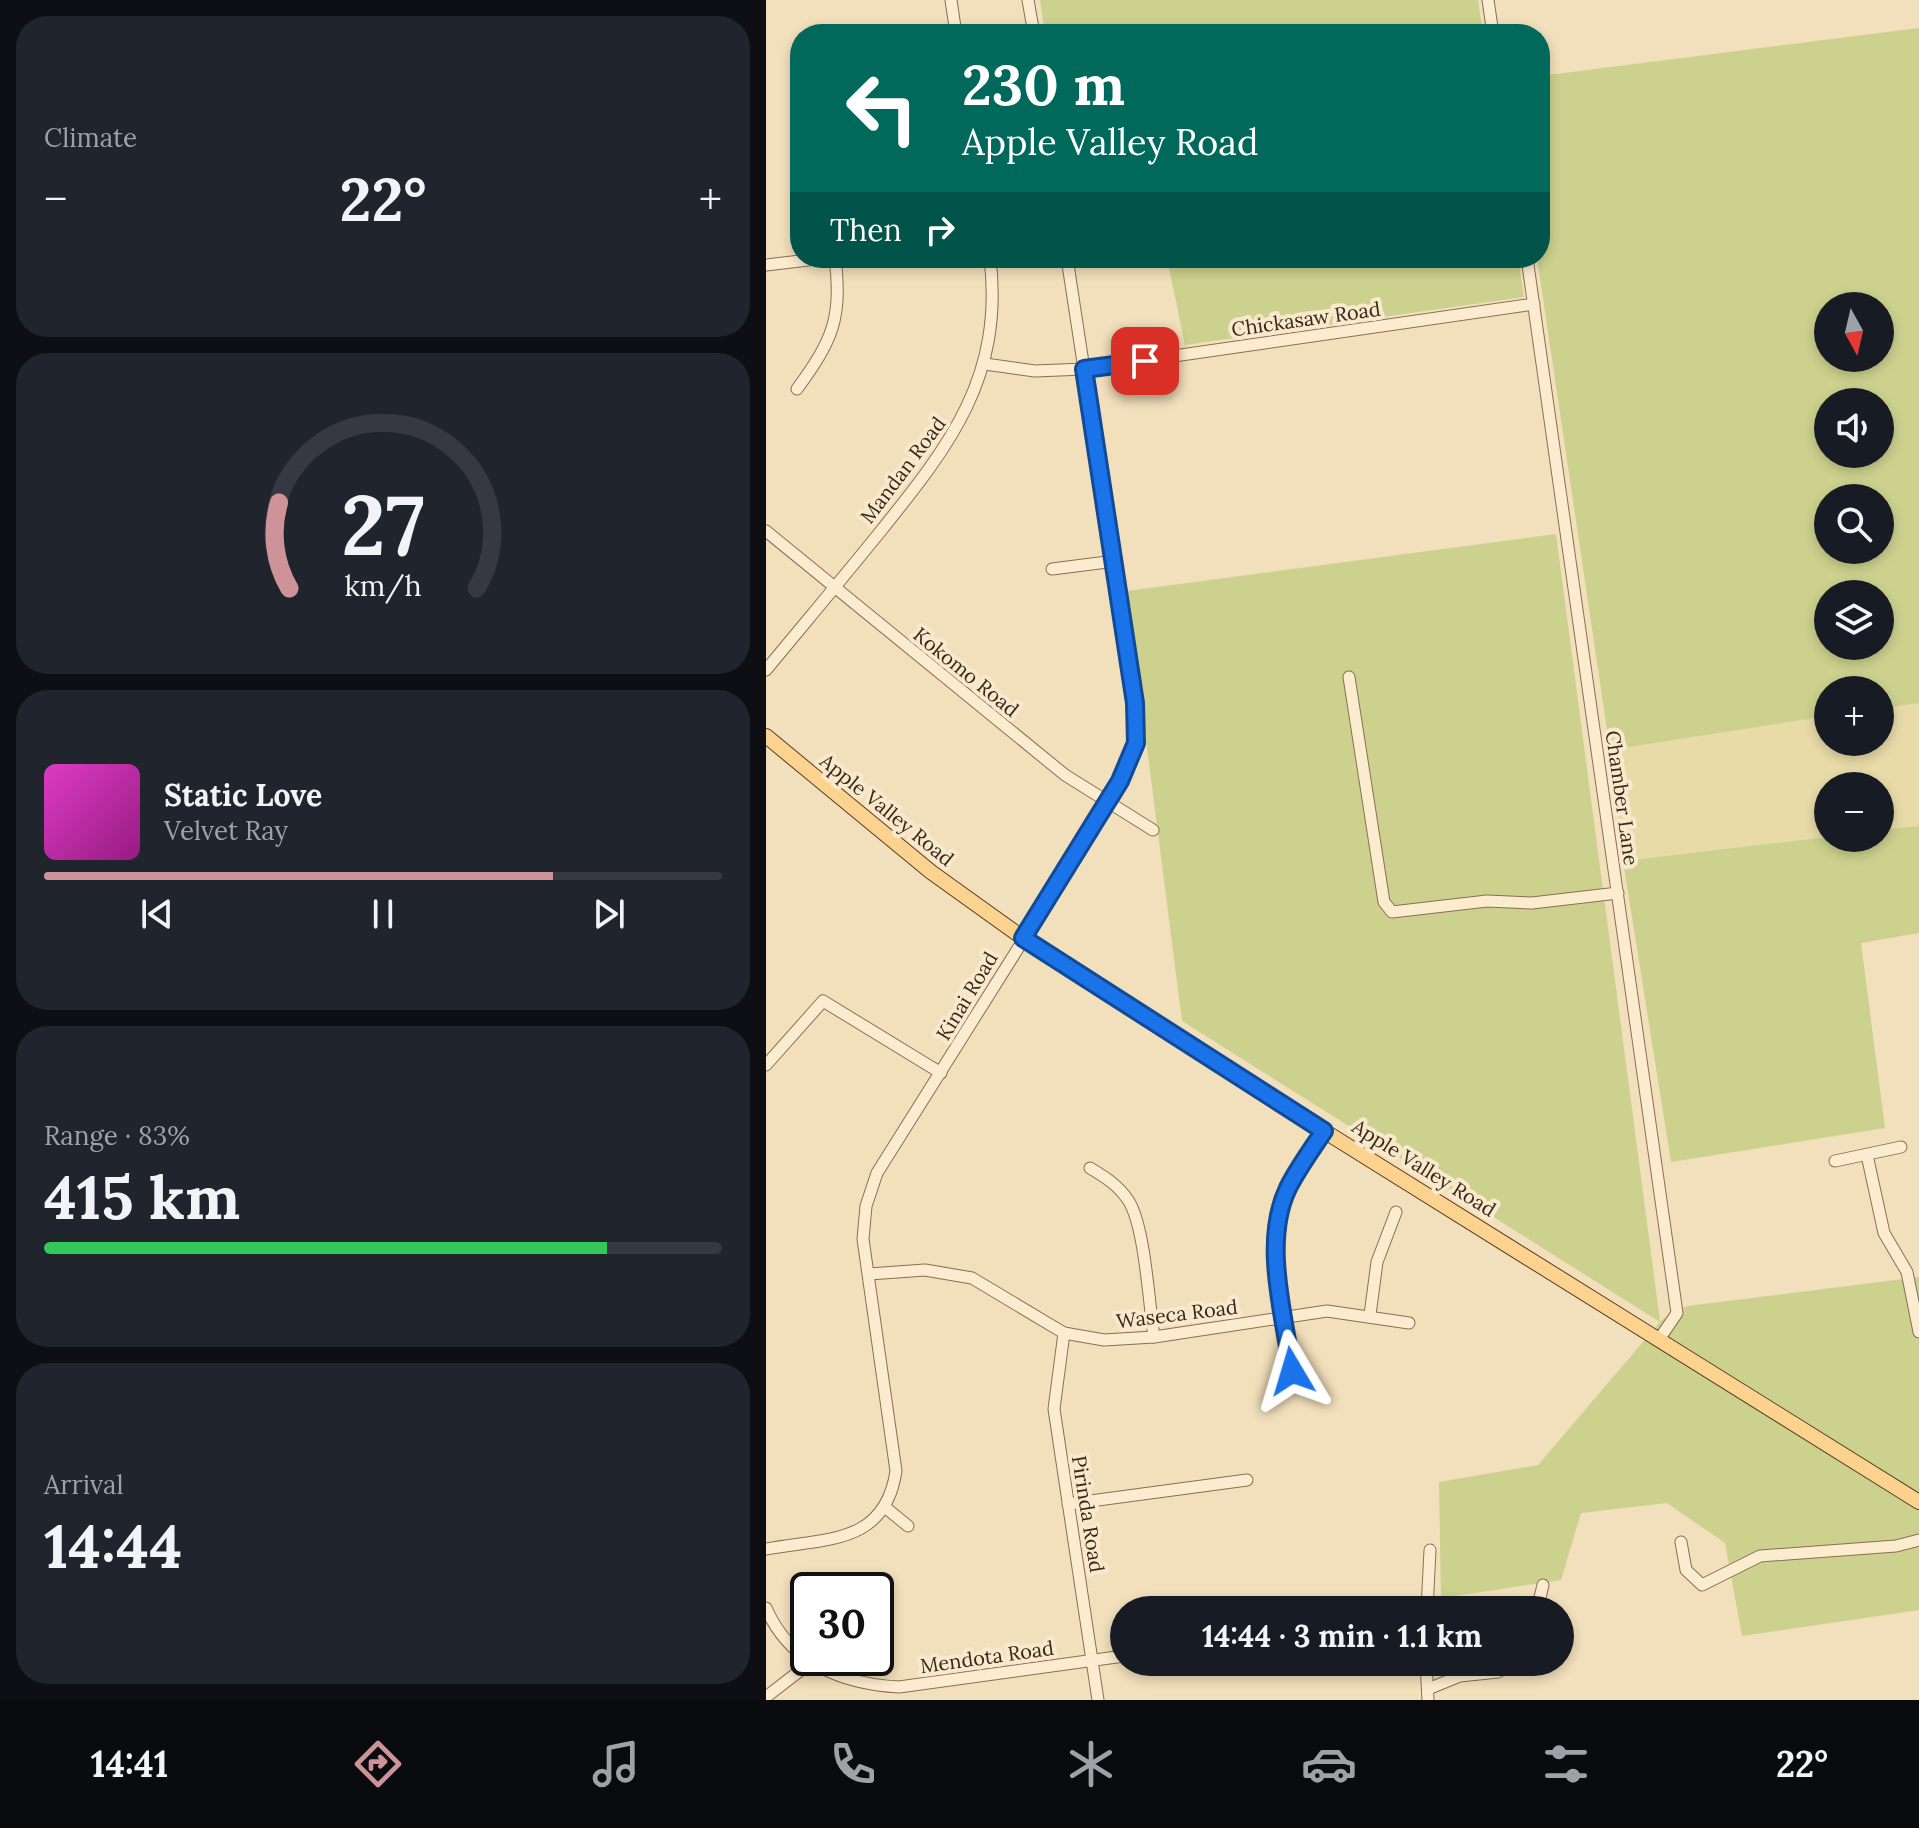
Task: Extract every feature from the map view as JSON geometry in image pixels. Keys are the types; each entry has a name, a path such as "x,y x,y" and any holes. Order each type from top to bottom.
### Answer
{"main road":[{"name":"Apple Valley Road","path":"766,736 931,872 1023,938 1324,1131 1919,1502"}],"street":[{"path":"951,0 955,24"},
{"path":"1028,0 1032,24"},
{"path":"1488,0 1492,24"},
{"path":"766,265 790,262"},
{"path":"797,389 826,350 837,320 835,268"},
{"name":"Mandan Road","path":"766,670 949,444 965,417 985,364 993,286 991,268"},
{"name":"Kinai Road","path":"886,1508 892,1496 896,1471 863,1239 866,1206 877,1173 1110,802 1136,743 1135,703 1115,561 1069,268"},
{"name":"Chamber Lane","path":"1529,268 1677,1313 1660,1338"},
{"name":"Chickasaw Road","path":"1084,369 1534,304"},
{"path":"985,364 1035,371 1084,369"},
{"name":"Kokomo Road","path":"766,531 1065,775 1153,830"},
{"path":"1052,569 1115,561"},
{"path":"1349,677 1384,902 1392,912 1487,901 1532,903 1618,893"},
{"path":"766,1065 823,1001 941,1073"},
{"path":"1292,1371 1276,1227 1287,1189 1324,1131"},
{"path":"1835,1161 1901,1147"},
{"path":"1867,1155 1884,1233 1907,1272 1919,1332"},
{"path":"1090,1168 1115,1183 1131,1203 1138,1229 1154,1337"},
{"path":"1370,1315 1377,1262 1396,1212"},
{"name":"Waseca Road","path":"869,1274 925,1270 972,1278 1064,1333 1104,1340 1154,1337 1327,1311 1409,1323"},
{"name":"Pirinda Road","path":"1064,1333 1054,1409 1098,1700"},
{"path":"1068,1504 1247,1480"},
{"path":"766,1549 852,1534 886,1508 908,1526"},
{"path":"1681,1542 1686,1570 1702,1585 1760,1556 1896,1546 1919,1540"},
{"path":"1428,1596 1430,1550"},
{"path":"1540,1596 1543,1585"},
{"path":"766,1608 790,1644"},
{"name":"Mendota Road","path":"841,1676 863,1685 899,1687 1110,1658"},
{"path":"766,1697 793,1676"},
{"path":"1428,1694 1460,1676"}],"shaded area":[{"path":"1919,703 1919,826 1894,829 1894,772 1814,772 1814,839 1623,861 1610,750 1814,718 1814,756 1894,756 1894,707"}],"green space":[{"path":"1040,0 1478,0 1482,24 1044,24"},
{"path":"1919,28 1919,703 1894,707 1894,676 1814,676 1814,718 1610,750 1538,268 1550,268 1550,75"},
{"path":"1169,268 1520,268 1524,297 1185,345"},
{"path":"1556,534 1660,1321 1687,1306 1919,1277 1919,1610 1742,1636 1725,1543 1667,1503 1581,1513 1561,1580 1441,1596 1439,1482 1538,1465 1660,1322 1182,1021 1127,591"},
{"path":"1919,826 1919,933 1861,943 1885,1128 1671,1162 1623,861 1814,839 1814,852 1894,852 1894,829"}],"route":[{"path":"1145,361 1084,369 1135,703 1136,743 1110,802 1023,938 1324,1131 1287,1189 1276,1227 1278,1268 1292,1371"}]}
